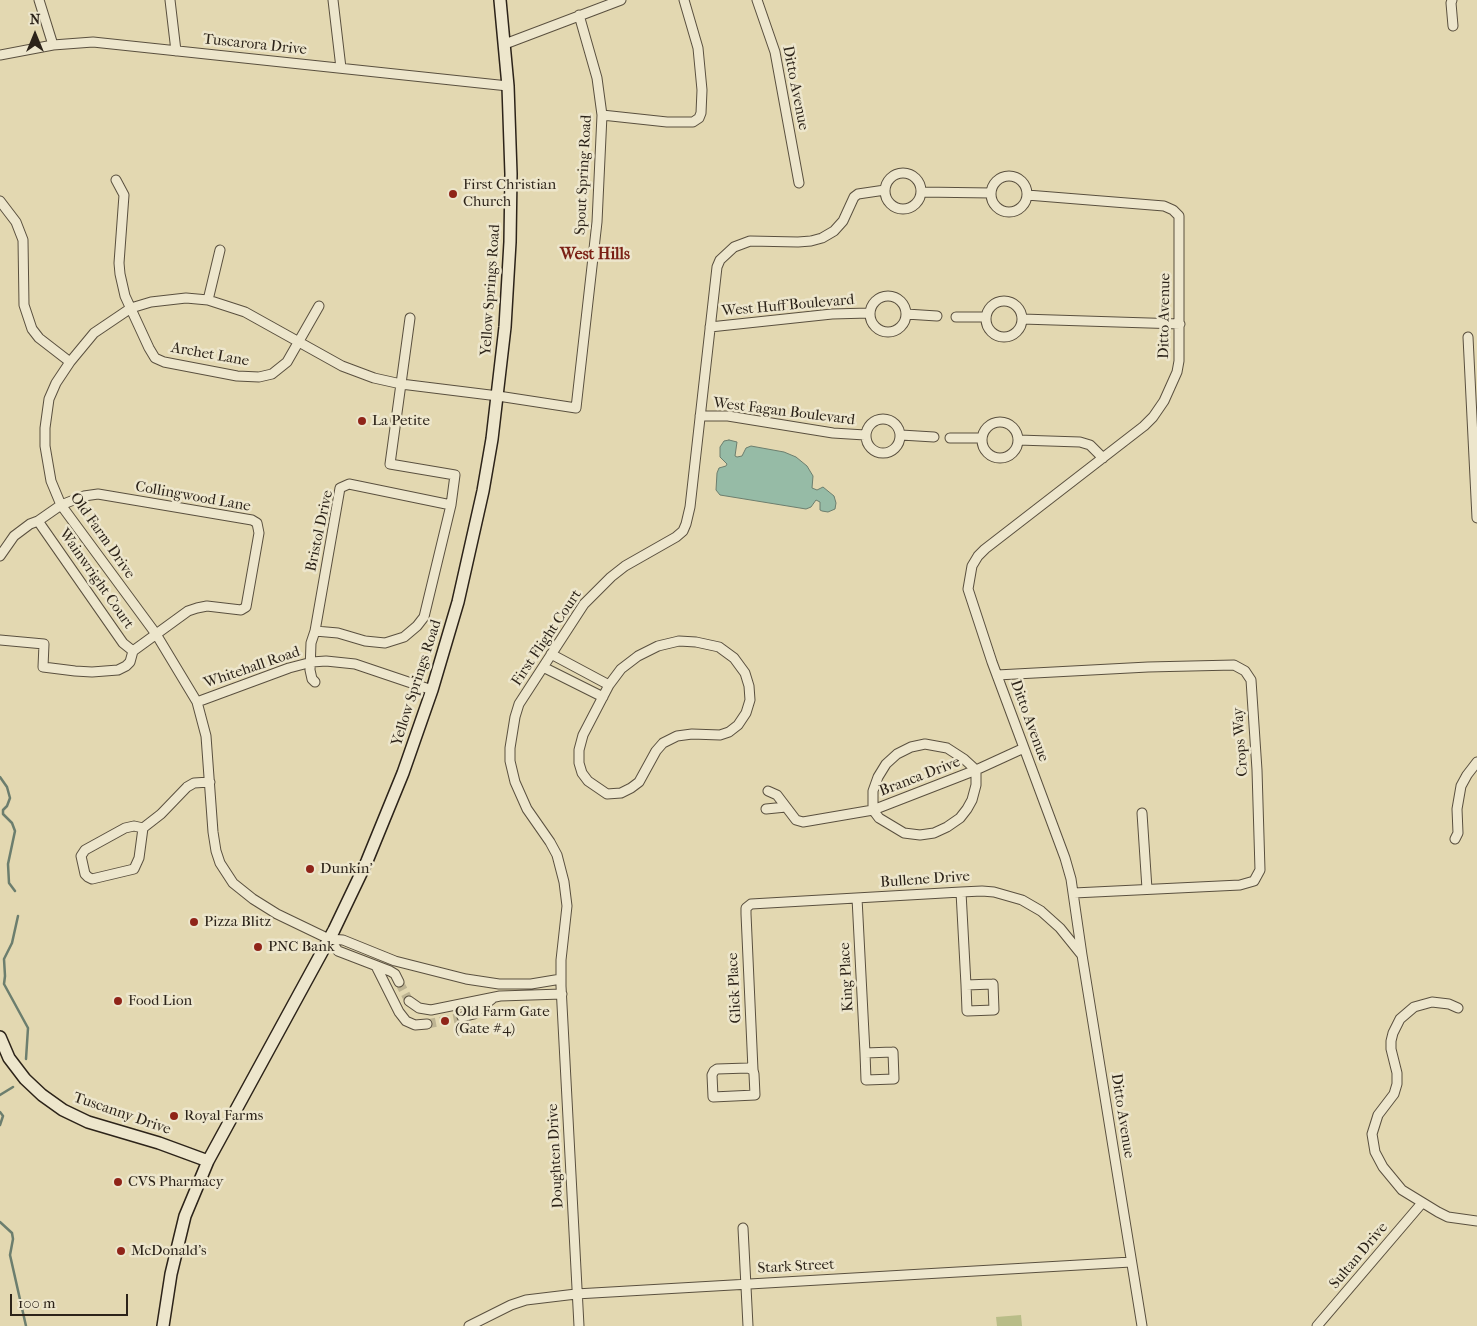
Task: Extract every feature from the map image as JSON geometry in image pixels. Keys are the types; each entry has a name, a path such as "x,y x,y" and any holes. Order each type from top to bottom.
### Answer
{"main road":[{"name":"Yellow Springs Road","path":"163,1326 170,1274 185,1216 208,1161 329,940 375,842 403,773 432,690 453,620 472,545 486,473 498,396 505,327 511,216 508,86 500,0"},
{"name":"Tuscanny Drive","path":"0,1037 9,1058 26,1079 42,1096 63,1110 88,1122 159,1143 208,1161"}],"street":[{"path":"39,0 53,45"},
{"path":"170,0 176,50"},
{"path":"334,0 341,68"},
{"path":"505,44 622,0"},
{"path":"602,115 667,122 693,122 699,118 702,113 702,90 698,48 684,0"},
{"name":"Ditto Avenue","path":"758,0 775,52 799,184"},
{"path":"1452,0 1453,26"},
{"name":"Spout Spring Road","path":"498,396 576,408 597,222 602,115 597,78 579,15"},
{"name":"Tuscarora Drive","path":"0,55 53,45 93,42 508,86"},
{"path":"904,173 916,179 920,185 921,192 915,205 902,209 895,208 889,203 885,190 890,178 904,173"},
{"path":"1010,176 1023,182 1027,195 1026,202 1021,208 1008,212 1002,211 996,206 992,200 991,193 997,181 1003,177 1010,176"},
{"name":"Archet Lane","path":"116,180 124,196 120,274 125,296 155,358 164,362 237,376 259,377 272,374 287,362 319,306"},
{"name":"First Flight Court","path":"561,986 567,906 564,882 550,842 527,809 518,792 512,772 510,761 511,734 519,704 584,604 611,577 639,557 676,537 686,524 690,507 717,267 720,260 734,247 750,241 811,241 829,235 843,221 854,197 858,194 885,190"},
{"path":"921,192 991,193"},
{"name":"Ditto Avenue","path":"1027,195 1164,206 1176,212 1178,216 1179,361 1177,372 1164,401 1144,426 985,549 972,566 968,589 997,675 1065,858 1074,893 1082,955 1142,1326"},
{"path":"0,202 16,222 23,240 24,305 32,329 39,338 70,362"},
{"path":"208,300 220,250"},
{"name":"West Huff Boulevard","path":"888,296 897,299 903,305 906,314 900,327 894,331 887,332 880,331 874,326 870,320 870,313 872,304 879,298 888,296"},
{"name":"Old Farm Drive","path":"329,940 277,914 253,899 233,883 220,863 213,832 206,736 197,702 156,634 61,505 49,474 45,446 47,411 56,383 70,362 94,333 106,323 131,308 168,299 192,298 208,300 246,312 359,373 401,384 498,396"},
{"path":"1005,301 1017,307 1021,312 1022,319 1018,331 1006,337 994,334 986,317 992,306 998,302 1005,301"},
{"name":"West Huff Boulevard","path":"710,327 832,314 870,313"},
{"path":"906,314 937,316"},
{"path":"956,316 986,317"},
{"path":"315,630 338,633 365,641 385,643 404,637 424,617 451,505 455,475 390,464 410,318"},
{"path":"1022,319 1180,324"},
{"path":"1468,337 1474,405 1477,518"},
{"name":"West Fagan Boulevard","path":"700,416 728,416 833,433 865,435"},
{"path":"883,418 891,420 898,426 901,435 900,442 896,448 890,452 883,453 876,452 870,448 866,442 865,435 868,426 874,420 883,418"},
{"path":"1001,421 1010,424 1016,431 1018,440 1016,449 1009,456 999,458 990,455 984,448 982,438 985,430 992,423 1001,421"},
{"path":"901,435 934,437"},
{"path":"950,438 982,438"},
{"path":"1018,440 1080,442 1090,445 1103,458"},
{"name":"Bristol Drive","path":"316,685 310,670 312,662 311,643 315,630 340,488 349,484 451,505"},
{"name":"Collingwood Lane","path":"61,505 84,496 98,494 252,520 257,523 259,533 246,607 240,610 207,606 197,608 156,634"},
{"name":"Wainwright Court","path":"0,556 14,536 61,505"},
{"name":"Wainwright Court","path":"38,521 123,643 133,651"},
{"name":"Wainwright Court","path":"0,640 44,644 43,667 92,672 118,670 126,666 130,662 133,651 156,634"},
{"path":"679,641 696,642 719,647 734,658 745,673 749,686 750,700 746,713 738,725 729,732 720,735 692,734 677,736 663,743 639,782 626,790 607,794 588,781 582,773 579,763 579,750 583,735 609,685 638,656 658,646 679,641"},
{"path":"551,654 609,685"},
{"name":"Whitehall Road","path":"197,702 272,673 312,662 338,661 355,664 432,690"},
{"name":"Crops Way","path":"997,675 1226,665 1240,667 1248,674 1251,680 1257,770 1260,870 1254,881 1240,885 1074,893"},
{"path":"543,667 603,697"},
{"name":"Branca Drive","path":"925,744 947,748 964,758 976,770 976,785 972,800 967,809 960,818 934,833 920,835 904,833 879,818 873,810 872,800 878,777 886,764 897,754 911,747 925,744"},
{"name":"Branca Drive","path":"768,791 777,795 796,820 802,822 873,810 976,770 1024,748"},
{"path":"1455,839 1458,833 1457,809 1460,791 1467,775 1477,762"},
{"path":"143,828 134,826 125,828 85,850 81,856 88,877 92,879 134,869 140,858 143,828 161,814 186,787 194,783 210,782"},
{"path":"766,809 786,807"},
{"path":"1142,814 1147,889"},
{"name":"Bullene Drive","path":"748,906 751,904 982,891 1008,895 1022,900 1041,911 1060,928 1082,955"},
{"path":"961,892 966,985"},
{"name":"King Place","path":"857,898 865,1053"},
{"name":"Glick Place","path":"748,906 746,914 755,1095 713,1097 712,1075 717,1069 748,1068 753,1070"},
{"path":"1060,928 1077,919"},
{"path":"329,940 343,940 395,961 466,979 499,984 561,986"},
{"path":"329,940 338,951 395,974 399,982"},
{"path":"376,966 399,1012 406,1021 415,1025 427,1024"},
{"path":"408,1001 419,1008 431,1010 561,986"},
{"name":"Doughten Drive","path":"561,986 579,1326"},
{"path":"462,1017 474,1014 494,998"},
{"path":"1458,1008 1440,1002 1423,1004 1414,1007 1400,1019 1392,1033 1391,1041 1397,1084 1394,1094 1378,1115 1372,1134 1375,1152 1383,1167 1402,1190 1448,1217 1477,1222"},
{"name":"Sultan Drive","path":"1317,1326 1422,1203"},
{"path":"743,1228 748,1326"},
{"name":"Stark Street","path":"469,1326 511,1305 526,1300 576,1294 1131,1262"}],"shaded area":[{"path":"724,441 737,442 735,456 737,457 742,456 746,448 751,446 784,452 796,457 807,466 813,476 812,488 817,490 823,487 834,496 835,509 828,512 822,511 820,510 820,502 816,500 811,507 806,509 720,495 716,490 717,473 719,468 727,464 720,457 720,447"},
{"path":"1021,1315 1022,1326 997,1326 996,1317"}],"waterway":[{"path":"0,777 7,787 10,798 3,810 3,814 12,823 15,831 8,864 9,883 15,891"},
{"path":"18,916 12,943 4,959 4,984 28,1028 26,1059"},
{"path":"0,1095 13,1087"},
{"path":"0,1112 3,1116 0,1125"},
{"path":"0,1222 12,1233 13,1239 10,1255 26,1326"}],"tunnel":[{"path":"399,982 409,1001"},
{"path":"427,1024 462,1017"}],"place":[{"name":"First Christian Church","path":"453,194"},
{"name":"La Petite","path":"362,421"},
{"name":"Dunkin'","path":"310,869"},
{"name":"Pizza Blitz","path":"194,922"},
{"name":"PNC Bank","path":"258,947"},
{"name":"Food Lion","path":"118,1001"},
{"name":"Old Farm Gate (Gate #4)","path":"445,1021"},
{"name":"Royal Farms","path":"174,1116"},
{"name":"CVS Pharmacy","path":"118,1182"},
{"name":"McDonald's","path":"121,1251"}],"district":[{"name":"West Hills","path":"595,255"}]}
